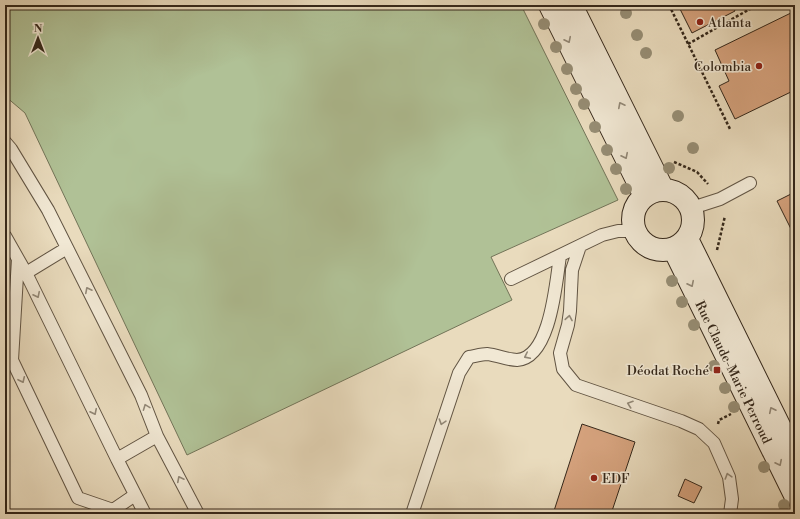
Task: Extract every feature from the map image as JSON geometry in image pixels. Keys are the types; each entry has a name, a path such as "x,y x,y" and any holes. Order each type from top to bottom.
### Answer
{"street":[{"path":"550,5 654,193"},
{"path":"571,5 654,193"},
{"path":"675,192 685,198 692,208 694,220 692,230 680,244 662,250 651,248 641,240 635,231 633,221 634,211 638,203 654,193 675,192"},
{"name":"Rue Claude-Marie Perroud","path":"680,244 788,427 795,458"},
{"name":"Rue Claude-Marie Perroud","path":"680,244 795,495"}],"lane":[{"path":"5,142 11,149 48,210 142,395 157,436 198,514"},
{"path":"692,208 720,198 750,183"},
{"path":"511,279 602,235 618,231 635,231"},
{"path":"5,236 26,273 145,514"},
{"path":"580,246 572,270 568,325 560,353 563,369 576,386 681,421 698,429 714,443 729,476 732,499 730,514"},
{"path":"26,273 67,248"},
{"path":"412,514 459,372 469,357 485,354 518,360 532,354 542,339 552,308 560,256"},
{"path":"18,259 12,360 78,498 112,510 135,495"},
{"path":"117,459 157,436"}],"path":[{"path":"669,5 730,129"},
{"path":"688,44 757,5"},
{"path":"791,399 795,397"}],"green space":[{"path":"5,5 521,5 618,200 491,257 512,300 187,455 25,113 5,96"}],"building":[{"name":"Atlanta","path":"678,5 732,5 735,11 692,33"},
{"name":"Colombia","path":"795,11 795,90 735,119 719,86 729,81 715,50"},
{"path":"795,192 795,237 777,201"},
{"name":"EDF","path":"582,424 635,442 611,514 553,514"},
{"path":"685,479 702,487 694,503 678,496"}],"place":[{"name":"Atlanta","path":"700,22"},
{"name":"Colombia","path":"759,66"},
{"name":"Déodat Roché","path":"717,370"},
{"name":"EDF","path":"594,478"}]}
